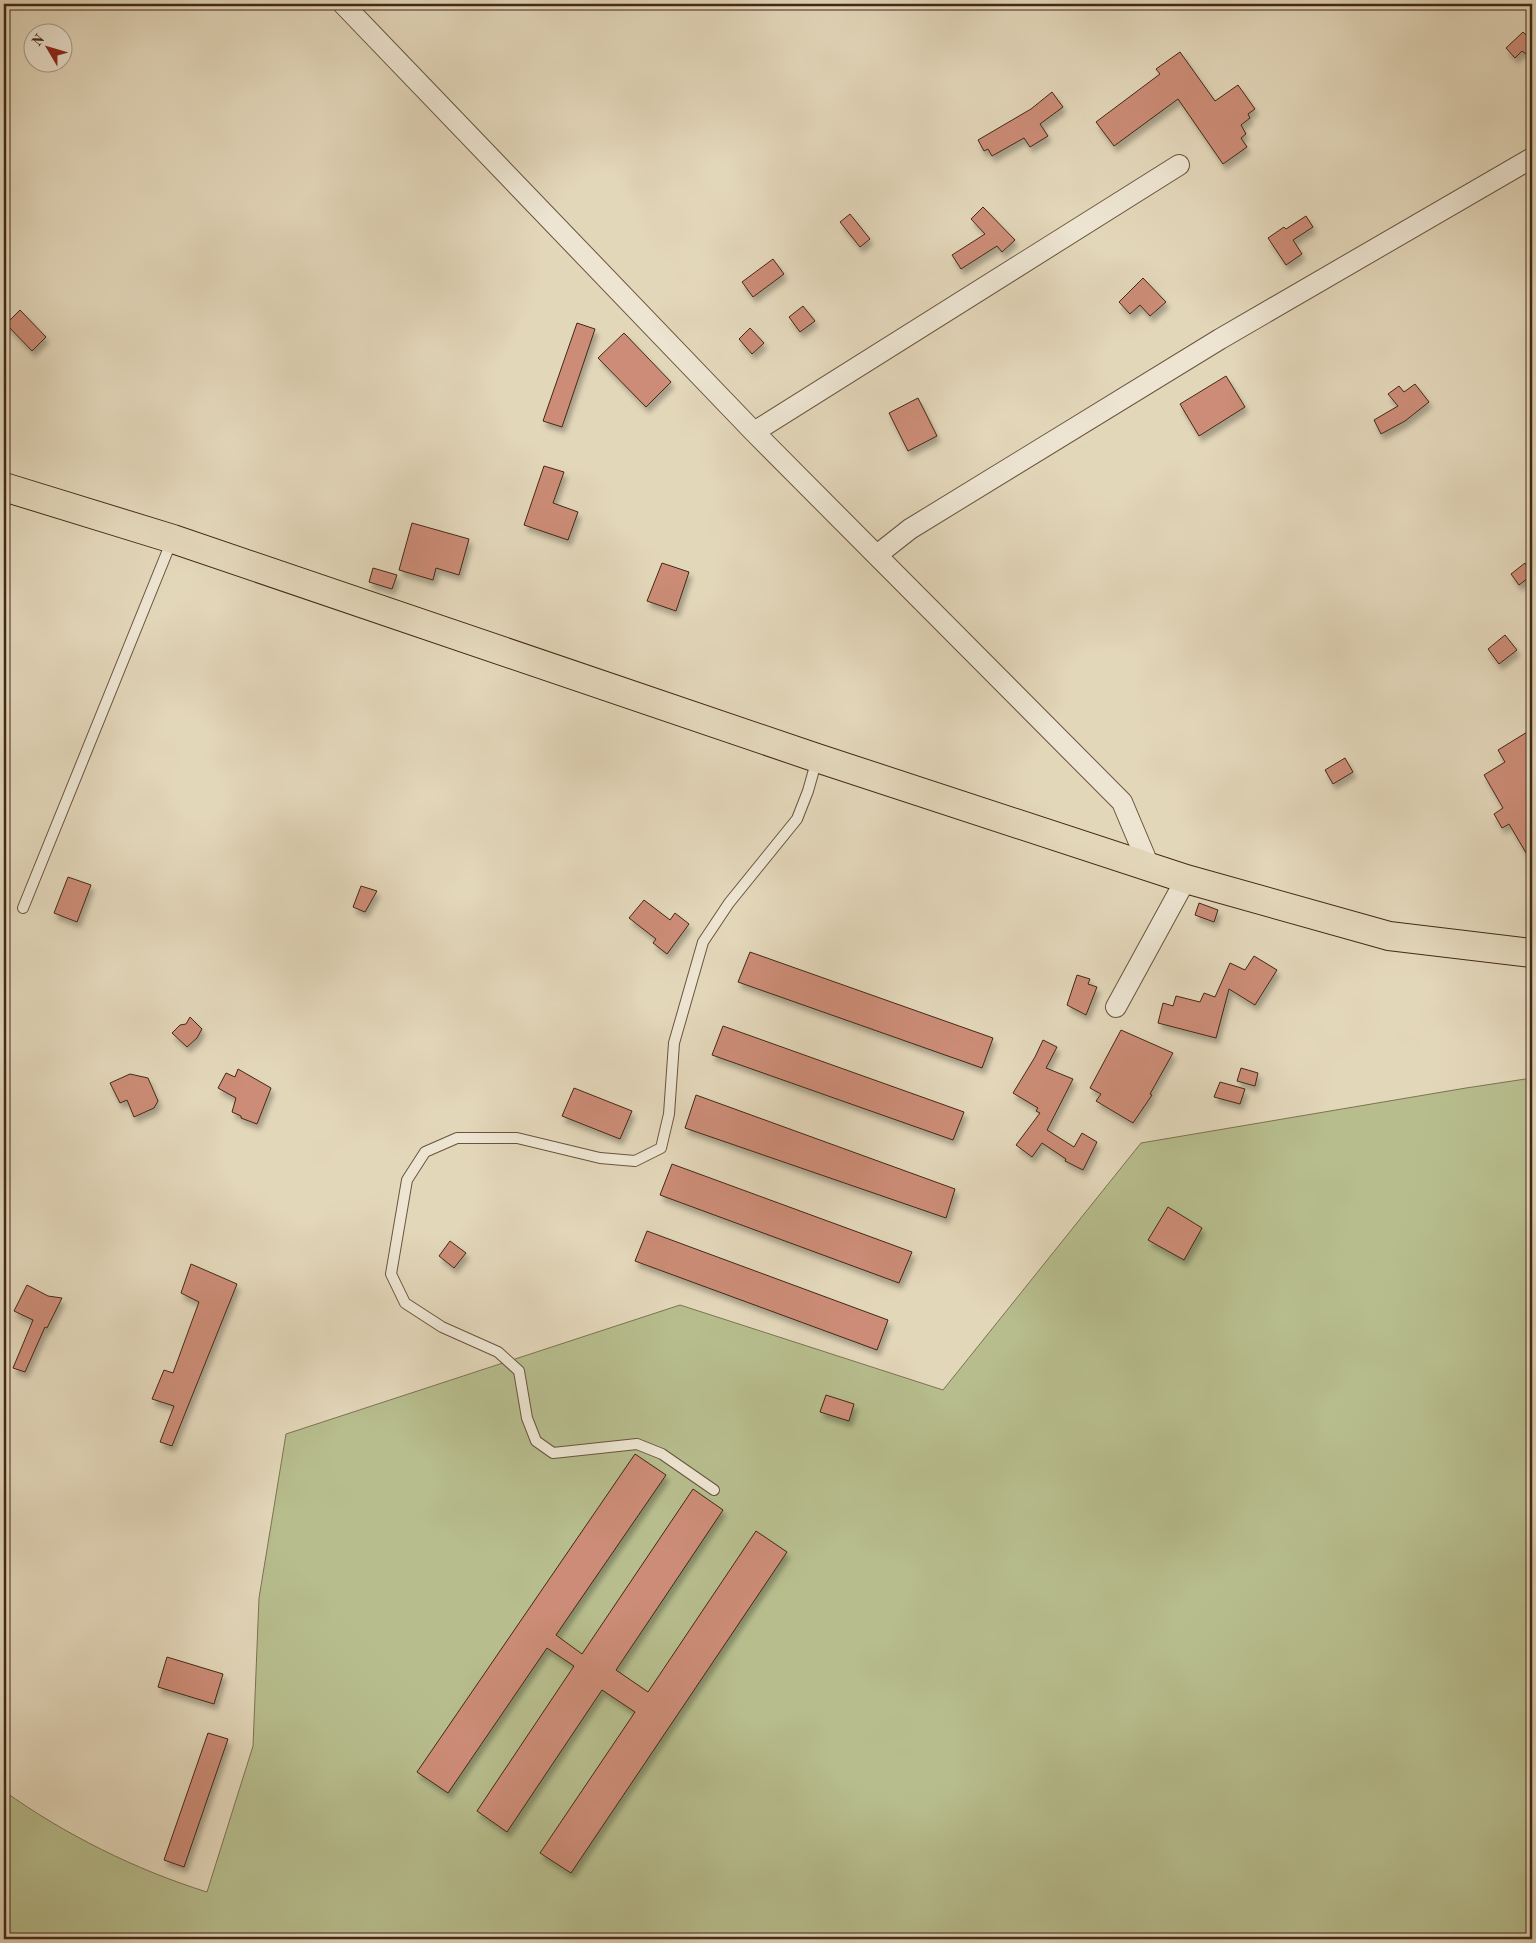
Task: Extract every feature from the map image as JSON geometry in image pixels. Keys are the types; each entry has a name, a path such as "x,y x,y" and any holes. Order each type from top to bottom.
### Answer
{"main road":[{"path":"4,487 173,539 817,758 1186,879 1389,936 1532,953"}],"street":[{"path":"343,4 754,432 1122,802 1149,866"},
{"path":"878,555 910,529 1220,339 1532,158"},
{"path":"754,432 1179,165"},
{"path":"1116,1007 1186,879"}],"lane":[{"path":"23,908 173,539"},
{"path":"714,1490 662,1454 637,1444 553,1453 536,1441 527,1418 520,1371 498,1352 442,1327 405,1303 391,1274 407,1180 425,1152 457,1138 517,1138 600,1158 636,1161 661,1148 670,1114 674,1043 703,942 729,903 796,819 808,791 817,758"}],"green space":[{"path":"1532,1078 1532,1939 4,1939 4,1791 51,1822 127,1862 207,1892 253,1746 259,1598 286,1434 680,1305 943,1390 1141,1143"}],"building":[{"path":"1523,32 1532,41 1532,48 1526,54 1522,51 1515,58 1506,48"},
{"path":"1180,52 1215,101 1238,85 1255,109 1248,114 1250,118 1241,125 1246,134 1241,138 1247,147 1223,164 1178,99 1114,146 1096,122 1160,74 1156,69"},
{"path":"1052,92 1063,107 1040,124 1048,136 1030,147 1024,138 992,156 988,149 984,151 978,140 1031,109"},
{"path":"983,207 1015,240 1002,252 997,246 961,269 952,255 985,234 971,219"},
{"path":"850,214 870,239 860,247 840,222"},
{"path":"1306,216 1313,227 1293,240 1302,254 1286,265 1268,238 1284,227 1286,229"},
{"path":"773,259 784,274 753,297 742,282"},
{"path":"1143,278 1166,302 1150,316 1140,305 1130,314 1119,302"},
{"path":"803,306 815,321 800,332 789,317"},
{"path":"20,310 46,337 32,351 6,324"},
{"path":"577,323 595,329 562,427 543,421"},
{"path":"750,328 764,343 752,354 739,339"},
{"path":"624,333 671,382 646,407 598,358"},
{"path":"1226,376 1245,407 1199,436 1180,404"},
{"path":"1415,384 1429,402 1405,421 1381,434 1374,420 1398,406 1388,394 1399,386 1404,392"},
{"path":"918,398 937,436 908,451 889,413"},
{"path":"544,466 564,472 553,503 578,512 568,540 524,525"},
{"path":"412,523 469,539 459,575 436,568 433,580 399,570"},
{"path":"662,563 689,572 676,611 647,601"},
{"path":"1525,563 1532,575 1519,585 1511,574"},
{"path":"373,568 397,575 392,589 369,582"},
{"path":"1505,635 1517,650 1499,664 1488,649"},
{"path":"1532,729 1532,863 1509,824 1502,828 1494,814 1503,808 1484,775 1505,762 1498,750"},
{"path":"1345,758 1353,772 1333,784 1325,770"},
{"path":"68,877 91,885 77,922 54,913"},
{"path":"361,886 377,891 365,912 353,907"},
{"path":"644,900 670,920 675,913 689,924 667,954 653,943 656,939 629,918"},
{"path":"1199,903 1218,910 1214,922 1195,915"},
{"path":"750,952 993,1038 982,1068 738,982"},
{"path":"1254,956 1277,970 1255,1005 1229,989 1216,1038 1158,1023 1163,1003 1173,1006 1176,996 1200,1002 1204,993 1215,997 1230,963 1245,970"},
{"path":"1077,975 1090,979 1088,984 1097,987 1086,1015 1067,1005"},
{"path":"190,1017 202,1029 197,1038 187,1047 172,1033 180,1025 186,1024"},
{"path":"723,1026 964,1112 953,1140 712,1055"},
{"path":"1121,1030 1173,1053 1150,1094 1152,1095 1133,1123 1096,1101 1101,1094 1090,1088"},
{"path":"1043,1040 1057,1047 1046,1068 1073,1079 1047,1130 1074,1147 1082,1133 1097,1142 1083,1170 1065,1161 1066,1159 1042,1143 1032,1157 1016,1145 1040,1113 1036,1111 1038,1108 1013,1093"},
{"path":"1241,1068 1258,1073 1255,1086 1237,1081"},
{"path":"238,1069 271,1088 257,1124 241,1118 241,1116 232,1112 236,1098 218,1088 226,1073 235,1077"},
{"path":"130,1074 148,1078 158,1101 154,1108 134,1117 127,1100 120,1103 110,1083"},
{"path":"1220,1082 1245,1089 1240,1104 1214,1097"},
{"path":"574,1088 632,1111 620,1139 562,1116"},
{"path":"696,1095 955,1189 946,1218 685,1128"},
{"path":"672,1164 912,1252 899,1283 660,1195"},
{"path":"1168,1207 1202,1228 1184,1260 1148,1240"},
{"path":"647,1231 888,1320 877,1350 635,1261"},
{"path":"450,1241 466,1253 454,1268 439,1256"},
{"path":"191,1264 237,1284 172,1446 160,1442 174,1406 152,1399 164,1370 173,1373 199,1302 181,1293"},
{"path":"27,1285 48,1296 62,1298 47,1328 45,1327 25,1372 13,1368 33,1320 14,1311"},
{"path":"826,1395 854,1404 849,1421 820,1412"},
{"path":"635,1454 666,1475 556,1635 582,1654 693,1489 723,1510 616,1670 648,1692 756,1531 787,1552 571,1873 540,1853 635,1712 602,1690 507,1832 477,1811 574,1666 547,1648 448,1793 417,1772"},
{"path":"167,1657 223,1674 214,1704 158,1687"},
{"path":"208,1733 228,1739 184,1867 164,1860"}]}
